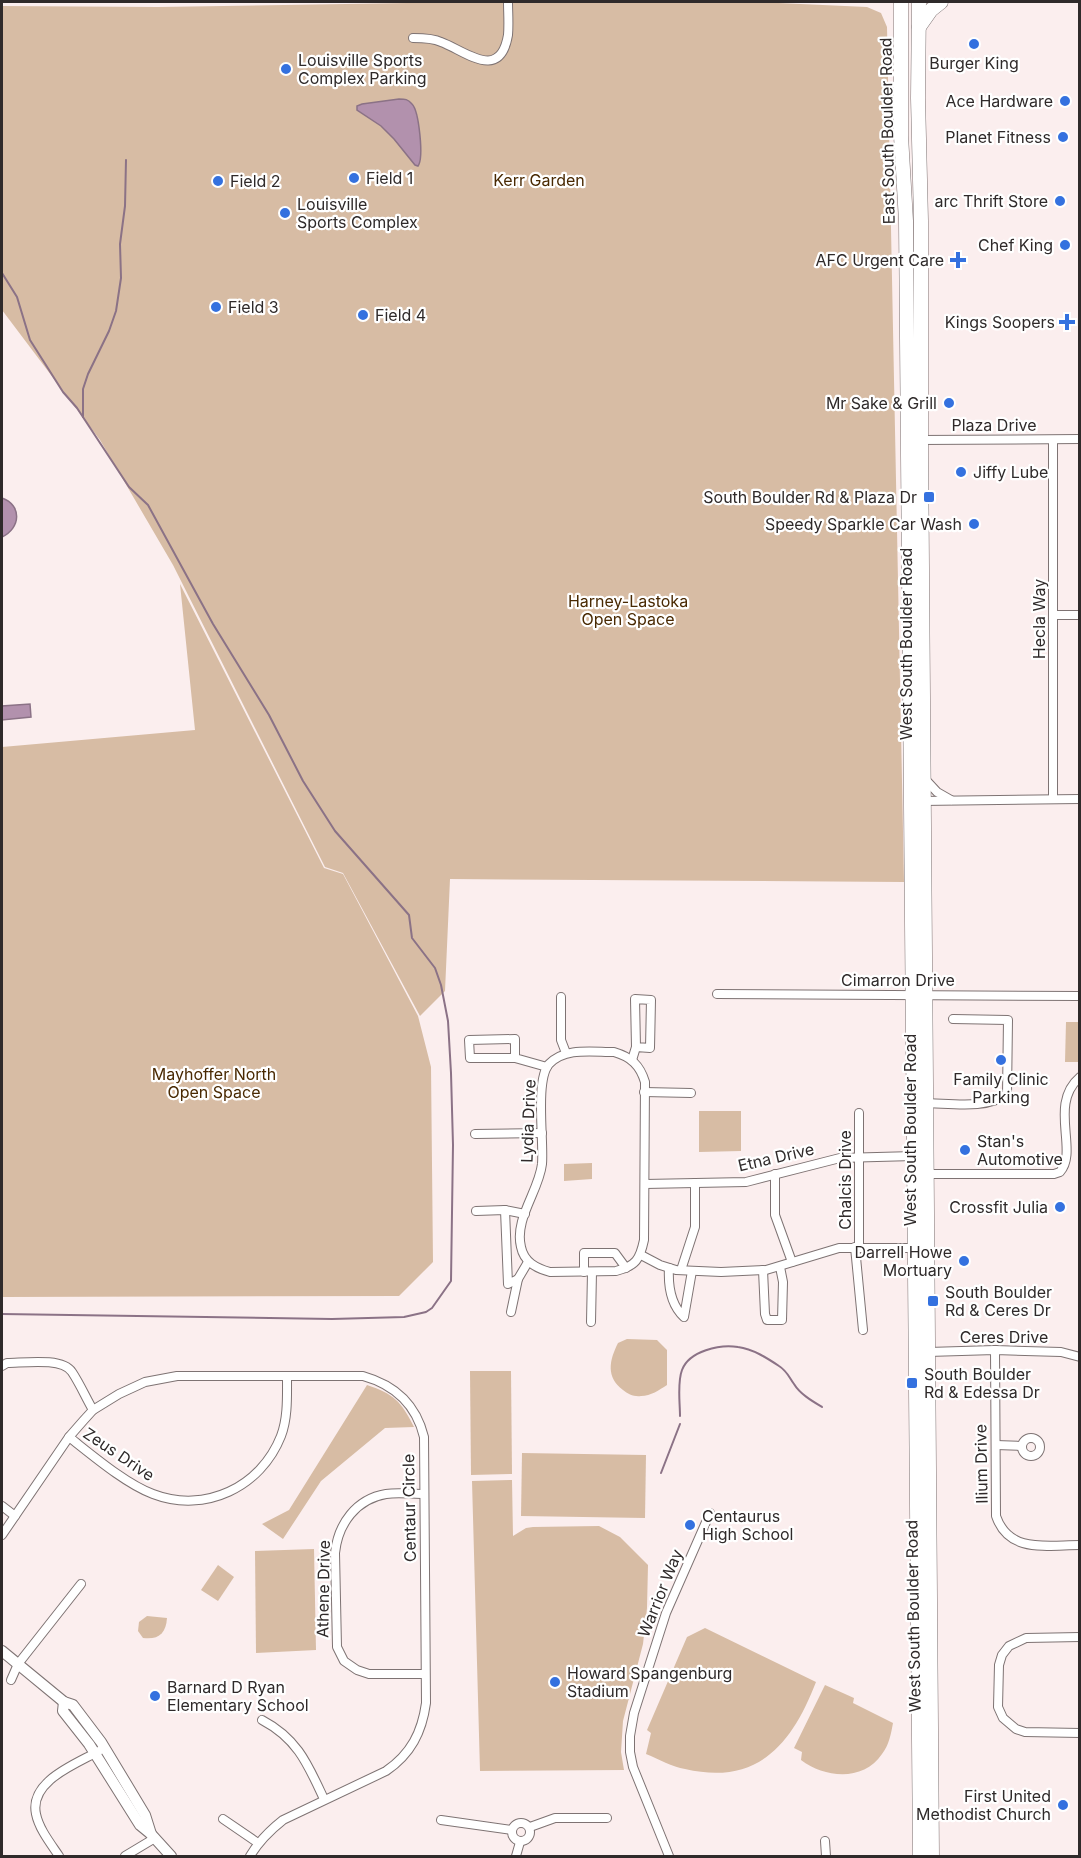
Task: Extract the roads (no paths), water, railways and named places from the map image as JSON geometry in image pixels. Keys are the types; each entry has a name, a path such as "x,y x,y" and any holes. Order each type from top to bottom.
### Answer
{"main road":[{"name":"East South Boulder Road","path":"901,2 901,136 914,440"},
{"name":"East South Boulder Road","path":"914,440 921,222 918,98 919,2"},
{"path":"918,29 931,10 941,2"},
{"name":"West South Boulder Road","path":"914,440 923,777 917,801"},
{"name":"West South Boulder Road","path":"914,440 919,995 919,1103 914,1156 928,1352 932,1857"},
{"name":"West South Boulder Road","path":"919,1103 927,1174 920,1248 918,1580 920,1857"}],"street":[{"path":"413,38 441,41 480,61 489,60 503,50 508,35 508,2"},
{"name":"Plaza Drive","path":"914,440 1080,439"},
{"name":"Hecla Way","path":"1053,440 1053,799"},
{"path":"1054,615 1080,615"},
{"path":"923,777 937,792 951,800"},
{"path":"917,801 1080,799"},
{"name":"Cimarron Drive","path":"717,993 1080,996"},
{"path":"511,1312 518,1279 528,1262 550,1272 616,1271 635,1263 641,1255 644,1240 645,1082 642,1071 632,1060 614,1052 566,1053 561,1040 561,997"},
{"path":"632,1060 636,1047 635,999 651,1000 650,1047 636,1047"},
{"path":"919,1103 987,1104 1007,1094 1008,1020 953,1019"},
{"path":"515,1058 515,1039 469,1040 470,1058 515,1058 547,1067"},
{"name":"Lydia Drive","path":"528,1262 520,1245 520,1233 540,1177 542,1083 547,1067 566,1053"},
{"path":"927,1174 1054,1174 1060,1172 1064,1168 1065,1161 1065,1098 1070,1086 1079,1077"},
{"path":"644,1092 691,1093"},
{"name":"Chalcis Drive","path":"859,1113 857,1247 863,1330"},
{"path":"475,1134 542,1133"},
{"name":"Etna Drive","path":"645,1184 746,1182 840,1158 914,1156"},
{"path":"775,1174 775,1215 792,1262"},
{"path":"692,1271 684,1317 678,1311 668,1286 694,1227 695,1183"},
{"path":"476,1211 505,1210 525,1214"},
{"path":"505,1210 508,1284 518,1279"},
{"path":"641,1255 660,1265 675,1269 692,1271 763,1270 780,1267 839,1248 920,1248"},
{"path":"591,1322 588,1272 584,1253 615,1253 626,1268"},
{"path":"763,1270 767,1320 782,1320 783,1282 780,1267"},
{"name":"Ceres Drive","path":"928,1352 995,1350 1061,1352 1080,1357"},
{"name":"Ilium Drive","path":"995,1350 996,1516 999,1525 1006,1534 1025,1544 1080,1545"},
{"path":"2,1366 7,1363 53,1363 66,1366 93,1410"},
{"name":"Centaur Circle","path":"2,1535 69,1437 93,1410 118,1394 145,1382 177,1376 363,1376 394,1388 414,1410 424,1437 424,1720 409,1751 386,1771 283,1820 258,1843 250,1857"},
{"name":"Zeus Drive","path":"69,1437 139,1488 154,1495 173,1500 212,1499 233,1491 249,1480 264,1466 273,1452 282,1434 286,1417 287,1377"},
{"path":"996,1445 1022,1446"},
{"name":"Athene Drive","path":"424,1494 386,1494 372,1498 358,1506 342,1526 336,1541 335,1553 337,1647 344,1661 357,1670 369,1674 425,1674"},
{"path":"2,1506 15,1516"},
{"name":"Warrior Way","path":"669,1857 633,1767 630,1736 634,1713 666,1613 710,1513"},
{"path":"11,1680 18,1664 81,1584"},
{"path":"1080,1637 1026,1638 1010,1646 1002,1655 999,1665 998,1707 1008,1724 1025,1732 1080,1733"},
{"path":"2,1651 64,1702 73,1705 99,1750 145,1815 153,1836 171,1857"},
{"path":"262,1720 277,1728 299,1750 324,1799"},
{"path":"58,1857 36,1814 38,1796 48,1782 99,1750"},
{"path":"512,1830 516,1825 522,1823 530,1827 555,1818 607,1818"},
{"path":"224,1819 258,1843"},
{"path":"441,1820 512,1830"},
{"path":"512,1830 514,1839 520,1842 526,1841 530,1836 530,1827"},
{"path":"125,1857 153,1836"},
{"path":"825,1841 826,1857"},
{"path":"516,1857 520,1842"}],"waterway":[{"path":"83,417 83,389 116,311 121,278 120,244 125,206 126,160"},
{"path":"2,273 17,297 30,340 129,487 148,505 213,624 269,715 303,781 335,831 409,915 412,938 435,968 448,1021 453,1145 451,1281 432,1308 426,1312 404,1317 332,1319 2,1314"},
{"path":"680,1416 680,1381 686,1363 706,1350 731,1346 744,1348 770,1360 788,1374 803,1394 822,1407"},
{"path":"661,1473 680,1424"}],"place":[{"name":"Burger King","path":"974,44"},
{"name":"Louisville Sports Complex Parking","path":"286,69"},
{"name":"Ace Hardware","path":"1065,101"},
{"name":"Planet Fitness","path":"1063,137"},
{"name":"Field 1","path":"354,178"},
{"name":"Field 2","path":"218,181"},
{"name":"arc Thrift Store","path":"1060,201"},
{"name":"Louisville Sports Complex","path":"285,213"},
{"name":"Chef King","path":"1065,245"},
{"name":"AFC Urgent Care","path":"958,260"},
{"name":"Field 3","path":"216,307"},
{"name":"Field 4","path":"363,315"},
{"name":"Kings Soopers","path":"1067,322"},
{"name":"Mr Sake & Grill","path":"949,403"},
{"name":"Jiffy Lube","path":"961,472"},
{"name":"South Boulder Rd & Plaza Dr","path":"929,497"},
{"name":"Speedy Sparkle Car Wash","path":"974,524"},
{"name":"Family Clinic Parking","path":"1001,1060"},
{"name":"Stan's Automotive","path":"965,1150"},
{"name":"Crossfit Julia","path":"1060,1207"},
{"name":"Darrell Howe Mortuary","path":"964,1261"},
{"name":"South Boulder Rd & Ceres Dr","path":"933,1301"},
{"name":"South Boulder Rd & Edessa Dr","path":"912,1383"},
{"name":"Centaurus High School","path":"690,1525"},
{"name":"Howard Spangenburg Stadium","path":"555,1682"},
{"name":"Barnard D Ryan Elementary School","path":"155,1696"},
{"name":"First United Methodist Church","path":"1063,1805"}],"park label":[{"name":"Kerr Garden","path":"539,180"},
{"name":"Harney-Lastoka Open Space","path":"628,610"},
{"name":"Mayhoffer North Open Space","path":"214,1083"}]}
